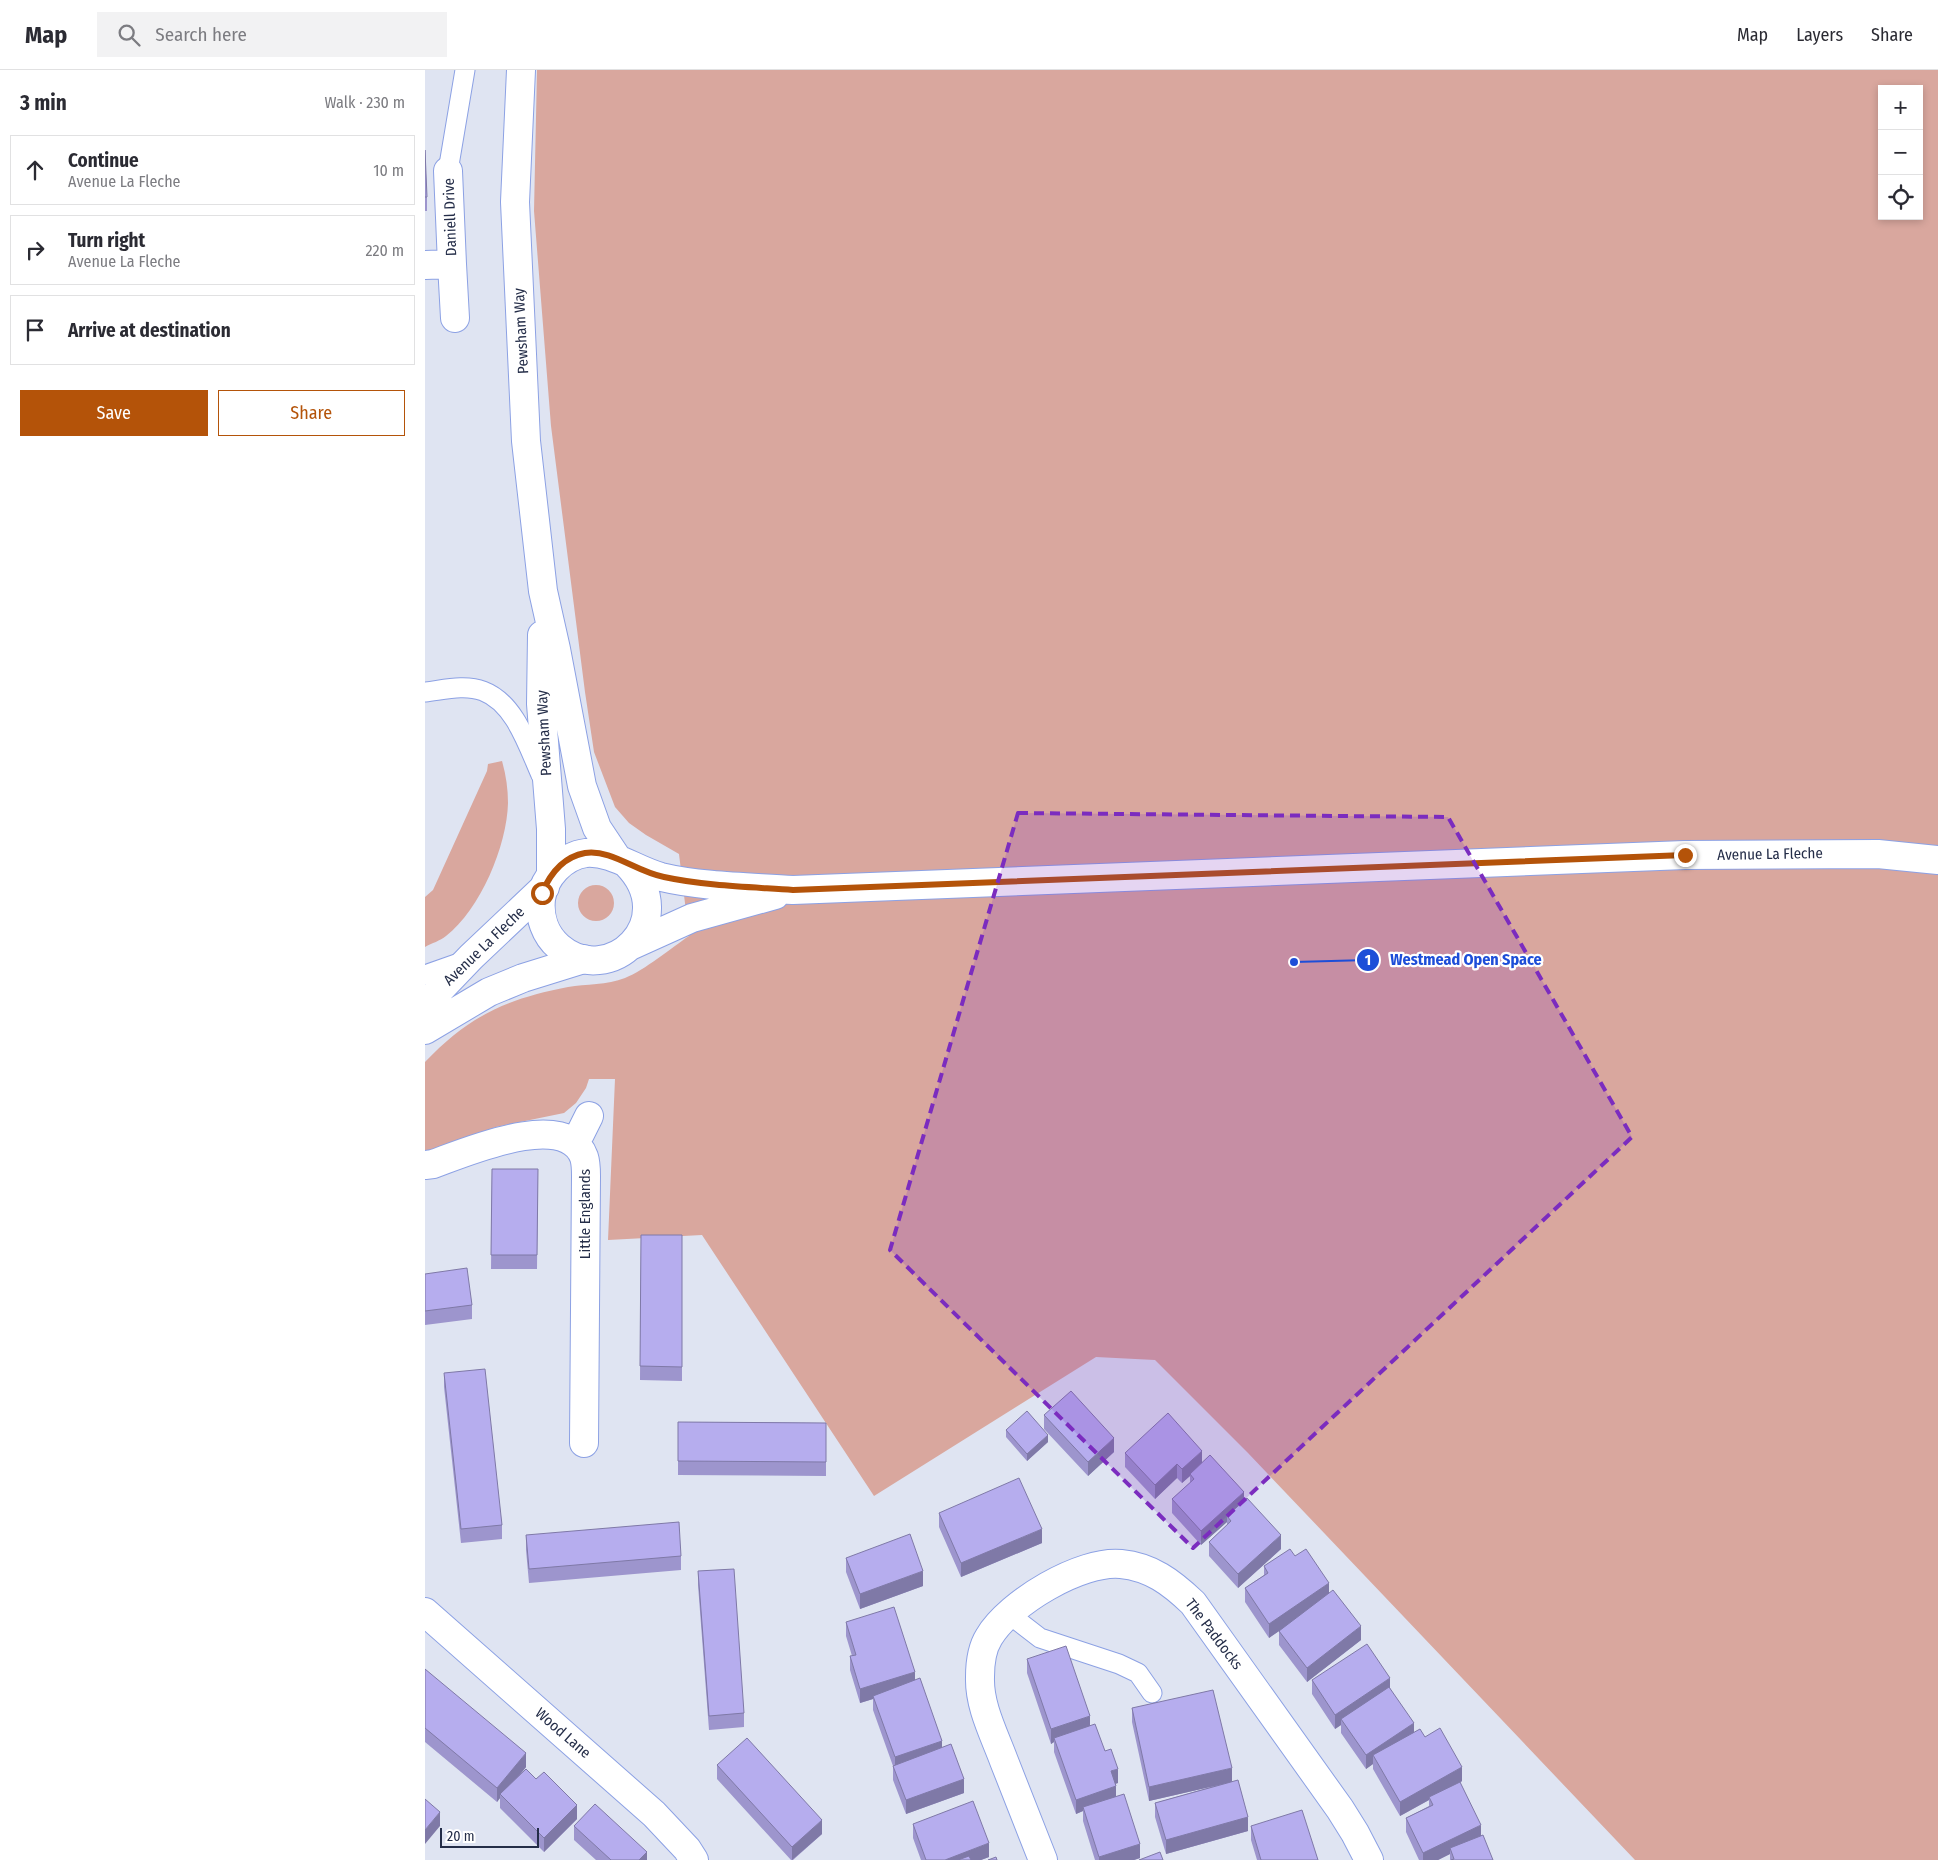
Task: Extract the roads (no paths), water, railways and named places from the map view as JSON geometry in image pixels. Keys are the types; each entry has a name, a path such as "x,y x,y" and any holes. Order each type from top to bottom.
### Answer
{"main road":[{"name":"Pewsham Way","path":"521,70 515,202 516,230 526,441 543,591 556,648 582,786 597,828 622,861"},
{"name":"Daniell Drive","path":"448,171 455,318"},
{"name":"Daniell Drive","path":"425,265 452,264"},
{"name":"Pewsham Way","path":"543,591 541,704 551,829 548,881"},
{"name":"Avenue La Fleche","path":"425,1005 548,881 557,867 570,859 584,854 599,853 662,877 690,882 793,890 1685,855 1870,854 1938,860"},
{"name":"Avenue La Fleche","path":"622,861 637,875 644,888 647,901 647,915 643,929 630,946"},
{"name":"Avenue La Fleche","path":"548,881 540,908 549,936 559,947 571,955 584,959 599,960 612,957 630,946 692,918 793,890"},
{"name":"Avenue La Fleche","path":"425,1030 489,992 523,978 584,959"},
{"path":"425,1165 509,1138 551,1135 573,1142 580,1134 589,1116"},
{"name":"Little Englands","path":"573,1142 584,1156 586,1176 577,1430"},
{"name":"The Paddocks","path":"1043,1860 981,1696 980,1672 983,1649 988,1638 999,1623 1053,1582 1078,1570 1119,1564 1137,1567 1174,1584 1193,1603 1355,1833 1369,1860"},
{"name":"Wood Lane","path":"425,1612 655,1814 687,1849 694,1860"}],"lane":[{"path":"448,171 465,70"},
{"path":"425,692 452,688 472,689 483,691 503,705 513,717 525,738 548,789"},
{"path":"425,975 468,960"},
{"path":"1009,1614 1040,1638 1119,1664 1138,1673 1152,1693"}],"place":[{"name":"Westmead Open Space","path":"1294,962"}]}
